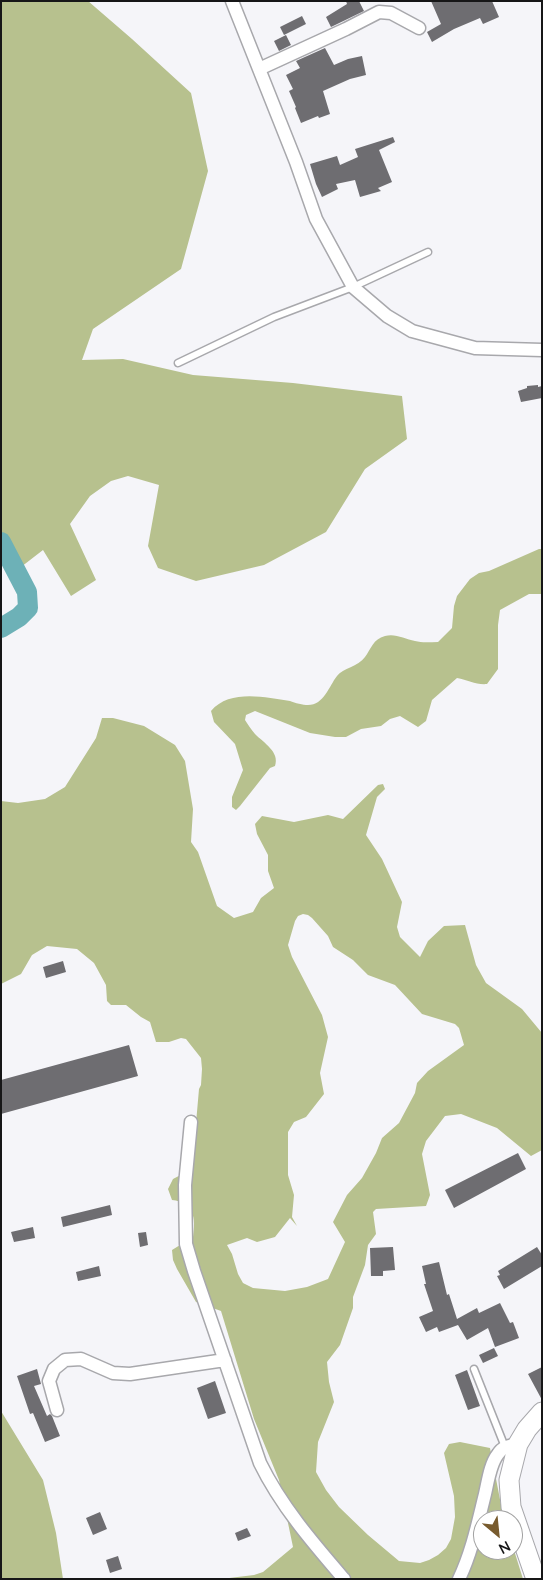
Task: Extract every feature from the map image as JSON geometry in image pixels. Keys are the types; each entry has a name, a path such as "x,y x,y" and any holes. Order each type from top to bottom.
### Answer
{"main road":[{"path":"536,1579 510,1507 509,1480 512,1446 542,1412"}],"street":[{"path":"232,1 296,162 316,219 353,287 387,316 412,331 475,348 542,350"},
{"path":"259,69 379,12 392,13 419,28"},
{"path":"191,1122 185,1185 186,1244 194,1271 260,1463 270,1484 344,1579"},
{"path":"57,1410 49,1381 54,1369 66,1360 81,1359 112,1373 130,1374 225,1360"},
{"path":"459,1579 465,1568 492,1465 498,1454 512,1446"}],"lane":[{"path":"178,363 274,318 353,287 428,252"},
{"path":"474,1369 512,1446"}],"green space":[{"path":"1,1 88,1 191,93 208,171 181,269 93,329 82,360 123,359 193,375 293,383 402,396 407,439 365,469 326,532 264,565 196,581 158,568 148,546 159,485 128,476 111,481 90,496 70,524 96,580 71,596 43,550 21,567 1,551"},
{"path":"542,549 542,594 529,594 500,610 498,669 487,684 457,678 432,700 426,721 418,727 400,716 390,719 381,726 361,729 346,737 310,733 255,711 246,715 245,720 247,724 270,748 276,761 275,766 270,768 240,806 236,810 232,807 232,797 243,770 235,744 214,722 211,711 219,704 237,697 248,696 290,701 304,705 314,704 326,694 340,673 359,663 381,637 392,635 418,642 438,642 452,628 457,596 470,579 479,573 489,571"},
{"path":"102,718 113,718 144,726 175,745 185,761 193,809 191,842 198,852 217,906 234,918 253,912 261,898 274,888 268,871 268,855 257,834 255,824 262,816 294,822 328,815 343,819 378,785 383,784 385,789 377,797 366,835 382,859 402,902 397,927 400,937 420,957 428,941 444,926 465,925 476,965 486,983 522,1009 542,1033 542,1150 531,1156 497,1128 461,1114 445,1116 426,1141 422,1154 430,1195 426,1206 376,1209 373,1212 376,1234 368,1245 365,1265 353,1297 353,1308 340,1345 327,1362 334,1402 318,1442 316,1472 326,1490 339,1507 368,1535 399,1561 420,1563 438,1555 446,1548 451,1539 455,1517 454,1496 444,1453 449,1444 460,1442 490,1448 502,1510 473,1510 473,1560 517,1560 523,1579 221,1579 263,1572 293,1547 279,1480 254,1419 221,1311 196,1302 173,1260 172,1250 193,1237 194,1223 192,1212 185,1204 172,1200 168,1189 173,1179 192,1169 199,1089 201,1085 201,1058 186,1039 156,1042 150,1022 126,1005 111,1005 107,1001 106,985 94,963 77,949 47,946 32,955 21,974 1,984 1,801 18,803 45,799 65,787 96,738","holes":["303,914 312,918 328,936 333,947 353,960 368,975 395,985 422,1014 455,1024 459,1028 464,1045 428,1071 417,1083 415,1093 399,1123 382,1138 362,1178 347,1195 333,1222 345,1242 328,1279 307,1287 285,1291 253,1288 243,1283 227,1245 247,1238 257,1242 275,1237 290,1218 297,1226 292,1217 294,1195 288,1175 288,1132 294,1122 306,1117 324,1094 320,1073 328,1037 322,1015 292,957 288,945 298,916"]},
{"path":"1,1411 43,1480 56,1533 63,1579 1,1579"}],"building":[{"path":"346,1 359,1 364,11 331,27 326,17 347,4"},
{"path":"431,1 492,1 499,17 483,24 480,18 454,29 432,42 427,32 441,24"},
{"path":"302,16 306,24 284,35 280,27"},
{"path":"286,35 291,45 279,51 274,41"},
{"path":"325,48 334,65 362,56 366,75 350,79 323,91 330,114 319,118 318,116 301,123 289,91 293,89 286,75 300,68 296,61"},
{"path":"393,137 395,142 379,150 392,182 378,188 381,191 360,197 355,180 336,184 338,189 322,197 310,164 337,156 340,165 358,157 355,149"},
{"path":"538,385 538,387 542,386 542,398 521,402 518,391 527,388 527,386"},
{"path":"63,961 66,972 46,978 43,967"},
{"path":"129,1045 138,1076 1,1114 1,1080"},
{"path":"518,1153 526,1169 454,1208 445,1190"},
{"path":"110,1205 112,1215 63,1227 61,1217"},
{"path":"33,1227 35,1238 14,1242 11,1232"},
{"path":"146,1232 148,1245 140,1247 138,1233"},
{"path":"393,1247 395,1270 383,1271 383,1276 371,1276 370,1248"},
{"path":"537,1247 542,1255 542,1266 504,1289 497,1276 500,1275 498,1271"},
{"path":"439,1262 447,1295 449,1294 457,1319 477,1308 479,1313 500,1303 510,1323 513,1322 519,1338 495,1347 488,1328 467,1340 458,1325 439,1332 437,1327 426,1332 419,1317 433,1311 424,1284 426,1284 422,1266"},
{"path":"99,1266 101,1276 78,1281 76,1272"},
{"path":"494,1348 498,1356 483,1363 479,1355"},
{"path":"542,1367 542,1400 528,1374"},
{"path":"37,1369 41,1384 34,1386 47,1416 50,1414 52,1416 60,1436 45,1442 33,1413 30,1414 17,1376"},
{"path":"467,1370 480,1406 468,1410 455,1375"},
{"path":"215,1381 226,1413 208,1419 197,1388"},
{"path":"100,1512 107,1529 93,1535 86,1518"},
{"path":"247,1528 251,1536 238,1541 235,1533"},
{"path":"118,1556 122,1569 110,1573 106,1560"}],"waterway":[{"path":"1,542 27,592 28,608 19,617 1,628"}]}
